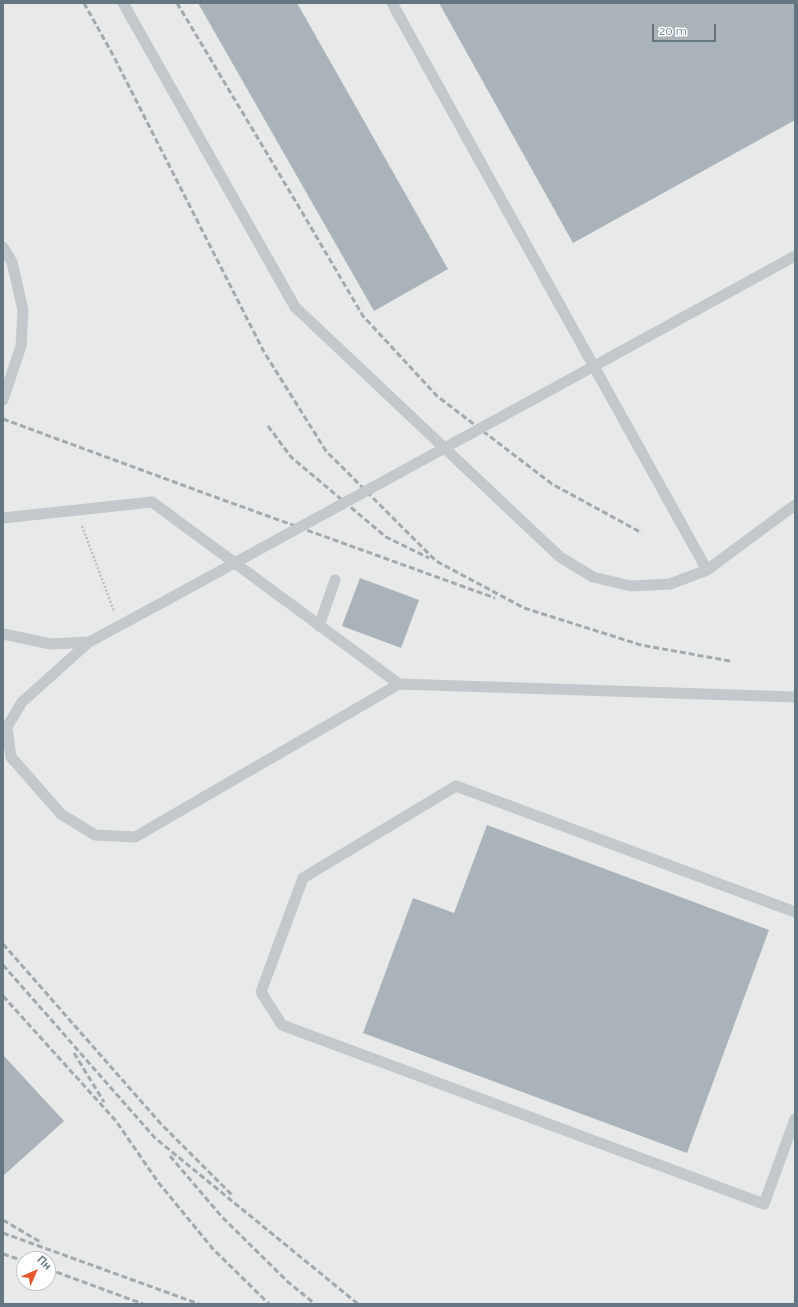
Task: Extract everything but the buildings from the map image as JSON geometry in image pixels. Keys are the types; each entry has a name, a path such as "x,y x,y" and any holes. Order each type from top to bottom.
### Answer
{"lane":[{"path":"123,3 295,306 560,557 593,577 631,586 670,584 707,570 795,505"},
{"path":"392,3 707,570"},
{"path":"3,247 12,262 23,310 21,346 3,400"},
{"path":"795,256 89,642 22,702 7,727 11,757 61,814 95,835 135,837 399,684 795,697"},
{"path":"3,518 152,502 399,684"},
{"path":"319,626 335,580"},
{"path":"3,634 51,644 89,642"},
{"path":"795,912 456,786 303,878 261,992 282,1025 764,1204 795,1119"}],"path":[{"path":"87,539 109,596"}],"shaded area":[{"path":"3,3 795,3 795,1304 3,1304"}],"railway":[{"path":"84,3 113,55 264,352 326,451 436,561 524,608 641,645 730,661"},
{"path":"177,3 363,316 437,396 552,484 642,533"},
{"path":"3,419 495,598"},
{"path":"268,426 291,457 386,537 429,558"},
{"path":"3,944 161,1124 232,1195"},
{"path":"3,965 155,1138 358,1304"},
{"path":"3,996 116,1121 158,1182 213,1249 269,1304"},
{"path":"74,1053 104,1102"},
{"path":"170,1156 222,1217 288,1282 315,1304"},
{"path":"3,1220 42,1243"},
{"path":"3,1233 199,1304"},
{"path":"3,1254 16,1258"},
{"path":"56,1272 143,1304"}]}
